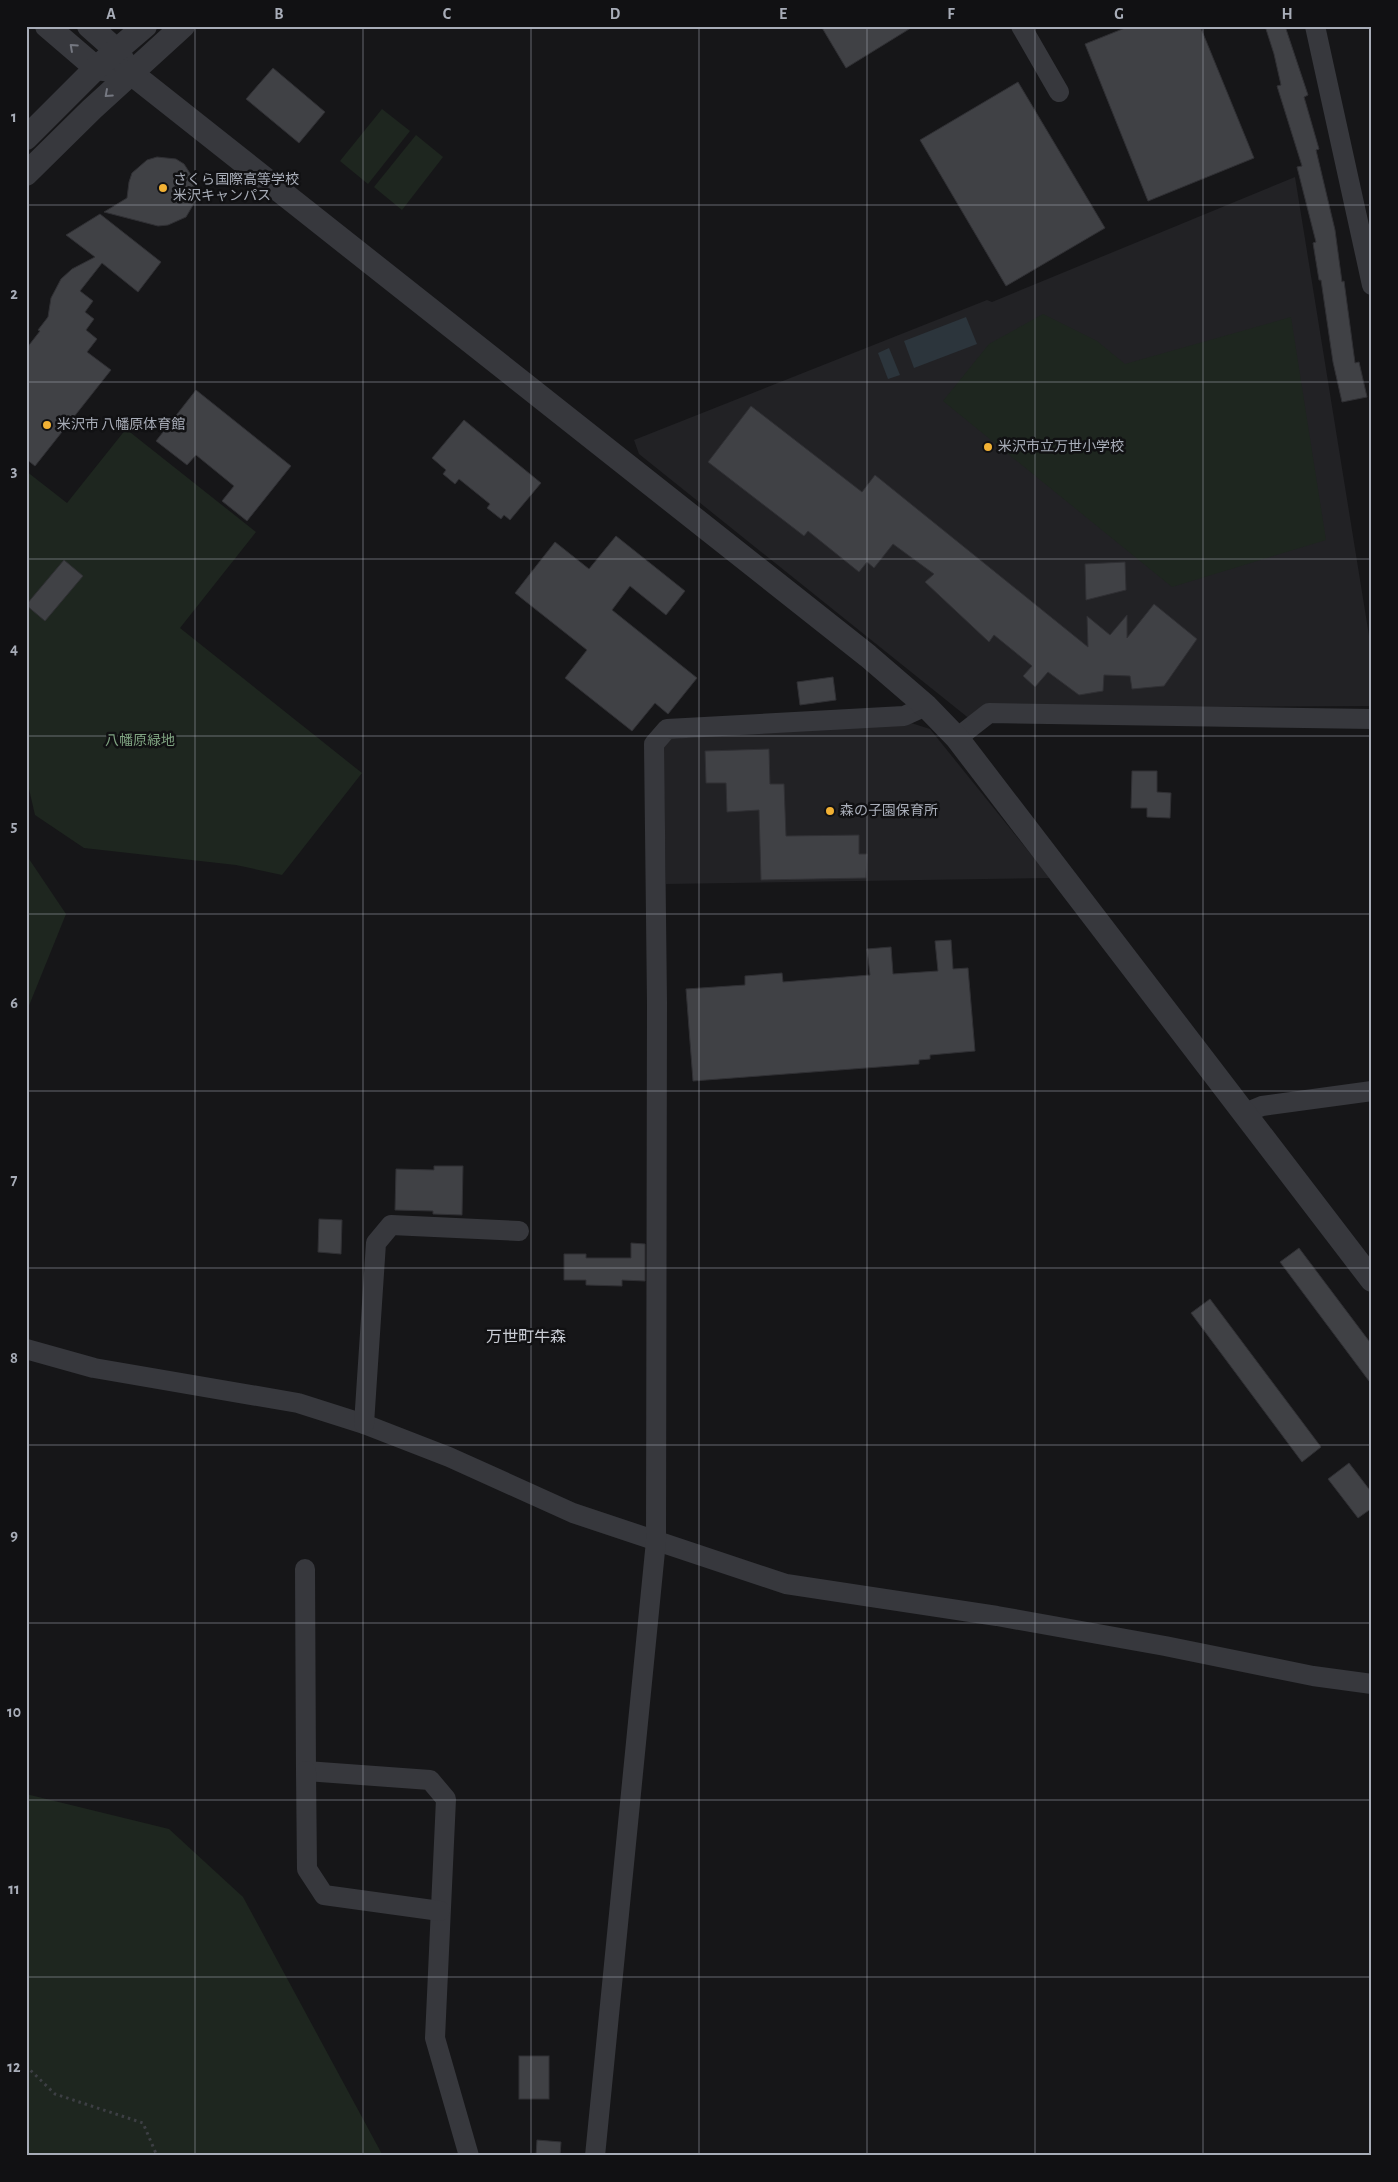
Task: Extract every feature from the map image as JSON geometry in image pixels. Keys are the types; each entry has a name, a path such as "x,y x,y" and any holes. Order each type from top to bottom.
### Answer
{"street":[{"path":"47,26 96,68 131,73"},
{"path":"89,26 116,50 131,73 868,656 926,706 957,738 1372,1280"},
{"path":"26,138 96,68 145,26"},
{"path":"26,174 92,109 183,26"},
{"path":"1021,26 1060,92"},
{"path":"1315,26 1372,285"},
{"path":"595,2156 656,1541 657,1002 654,744 667,729 904,716 926,706"},
{"path":"957,738 989,713 1372,719"},
{"path":"1245,1113 1262,1106 1372,1091"},
{"path":"364,1424 376,1243 391,1225 519,1232"},
{"path":"26,1349 94,1368 298,1403 364,1424 449,1457 573,1513 786,1584 1036,1622 1313,1676 1372,1684"},
{"path":"305,1569 307,1869 324,1895 440,1911"},
{"path":"306,1771 430,1780 446,1799 435,2038 469,2156"}],"path":[{"path":"26,2066 55,2094 143,2123 157,2156"}],"shaded area":[{"name":"米沢市立万世小学校","path":"1295,177 1372,654 1372,706 988,708 971,720 639,454 634,440 987,300 992,302"},
{"path":"966,317 977,344 914,368 904,341"},
{"path":"889,348 900,375 888,379 878,353"},
{"name":"森の子園保育所","path":"908,722 930,729 1050,878 666,884 663,745 668,739"}],"green space":[{"path":"382,109 410,131 368,184 340,161"},
{"path":"416,135 443,157 402,210 374,187"},
{"path":"1043,314 1097,341 1125,364 1291,317 1326,540 1172,587 943,401 989,344"},
{"name":"八幡原緑地","path":"126,429 256,532 180,628 362,773 282,875 236,865 84,848 35,815 26,776 26,471 67,503"},
{"path":"26,858 29,859 66,914 26,1013"},
{"path":"26,1794 169,1829 243,1897 383,2156 26,2156"}],"building":[{"path":"821,26 914,26 846,68"},
{"path":"1130,26 1200,26 1254,158 1148,201 1085,44"},
{"path":"1265,26 1285,26 1308,95 1304,97 1319,149 1316,150 1335,230 1355,363 1359,362 1367,397 1342,402 1333,362 1321,280 1319,280 1313,243 1316,242 1297,167 1302,166 1277,86 1281,85"},
{"path":"273,68 325,112 299,143 246,99"},
{"path":"1018,82 1105,228 1006,286 920,140"},
{"path":"157,157 176,159 184,164 195,181 196,200 186,217 168,225 158,226 104,212 127,198 132,173 147,160"},
{"path":"100,214 161,262 138,292 102,263 80,291 93,301 85,312 94,319 86,330 97,339 87,352 111,370 35,466 26,459 26,349 48,317 51,298 61,279 72,269 95,257 66,235"},
{"path":"196,390 291,466 247,521 222,501 234,486 196,455 187,465 156,441"},
{"path":"751,406 862,492 875,475 1088,647 1087,616 1110,635 1127,615 1127,638 1154,604 1197,639 1164,686 1132,689 1130,676 1104,675 1103,691 1079,695 1048,672 1035,687 1023,676 1032,666 994,635 989,642 925,582 934,574 893,544 874,568 867,562 859,572 808,531 804,536 708,462"},
{"path":"464,420 541,483 510,520 504,515 501,519 487,508 490,504 459,479 455,484 443,474 446,470 432,458"},
{"path":"616,536 685,591 666,615 630,586 612,610 697,678 668,714 655,703 632,731 565,678 587,650 515,593 555,542 589,569"},
{"path":"64,560 83,576 45,621 26,605"},
{"path":"1125,562 1126,590 1086,600 1085,564"},
{"path":"833,677 836,700 800,705 797,682"},
{"path":"769,749 770,784 784,784 786,836 859,835 859,854 867,854 866,878 761,880 759,810 727,812 726,783 706,783 705,751"},
{"path":"1132,771 1157,771 1157,792 1171,793 1170,818 1147,817 1147,808 1131,808"},
{"path":"951,940 953,969 968,968 975,1051 930,1055 930,1059 919,1060 919,1064 693,1081 686,989 745,985 745,976 782,973 783,982 870,975 867,949 891,947 893,974 938,971 935,941"},
{"path":"434,1166 463,1166 462,1215 433,1214 433,1211 395,1210 396,1169 434,1170"},
{"path":"319,1219 342,1220 341,1254 318,1252"},
{"path":"631,1243 645,1244 645,1281 622,1280 622,1286 586,1285 586,1280 564,1280 564,1254 586,1254 586,1258 631,1258"},
{"path":"1299,1248 1372,1345 1372,1385 1280,1262"},
{"path":"1210,1299 1321,1447 1302,1462 1191,1313"},
{"path":"1349,1463 1372,1493 1372,1508 1358,1518 1328,1479"},
{"path":"519,2056 549,2056 549,2099 519,2099"},
{"path":"537,2140 561,2142 560,2156 536,2156"}],"place":[{"name":"さくら国際高等学校 米沢キャンパス","path":"163,188"},
{"name":"米沢市 八幡原体育館","path":"47,425"},
{"name":"米沢市立万世小学校","path":"988,447"},
{"name":"森の子園保育所","path":"830,811"}],"district":[{"name":"万世町牛森","path":"526,1337"}]}
